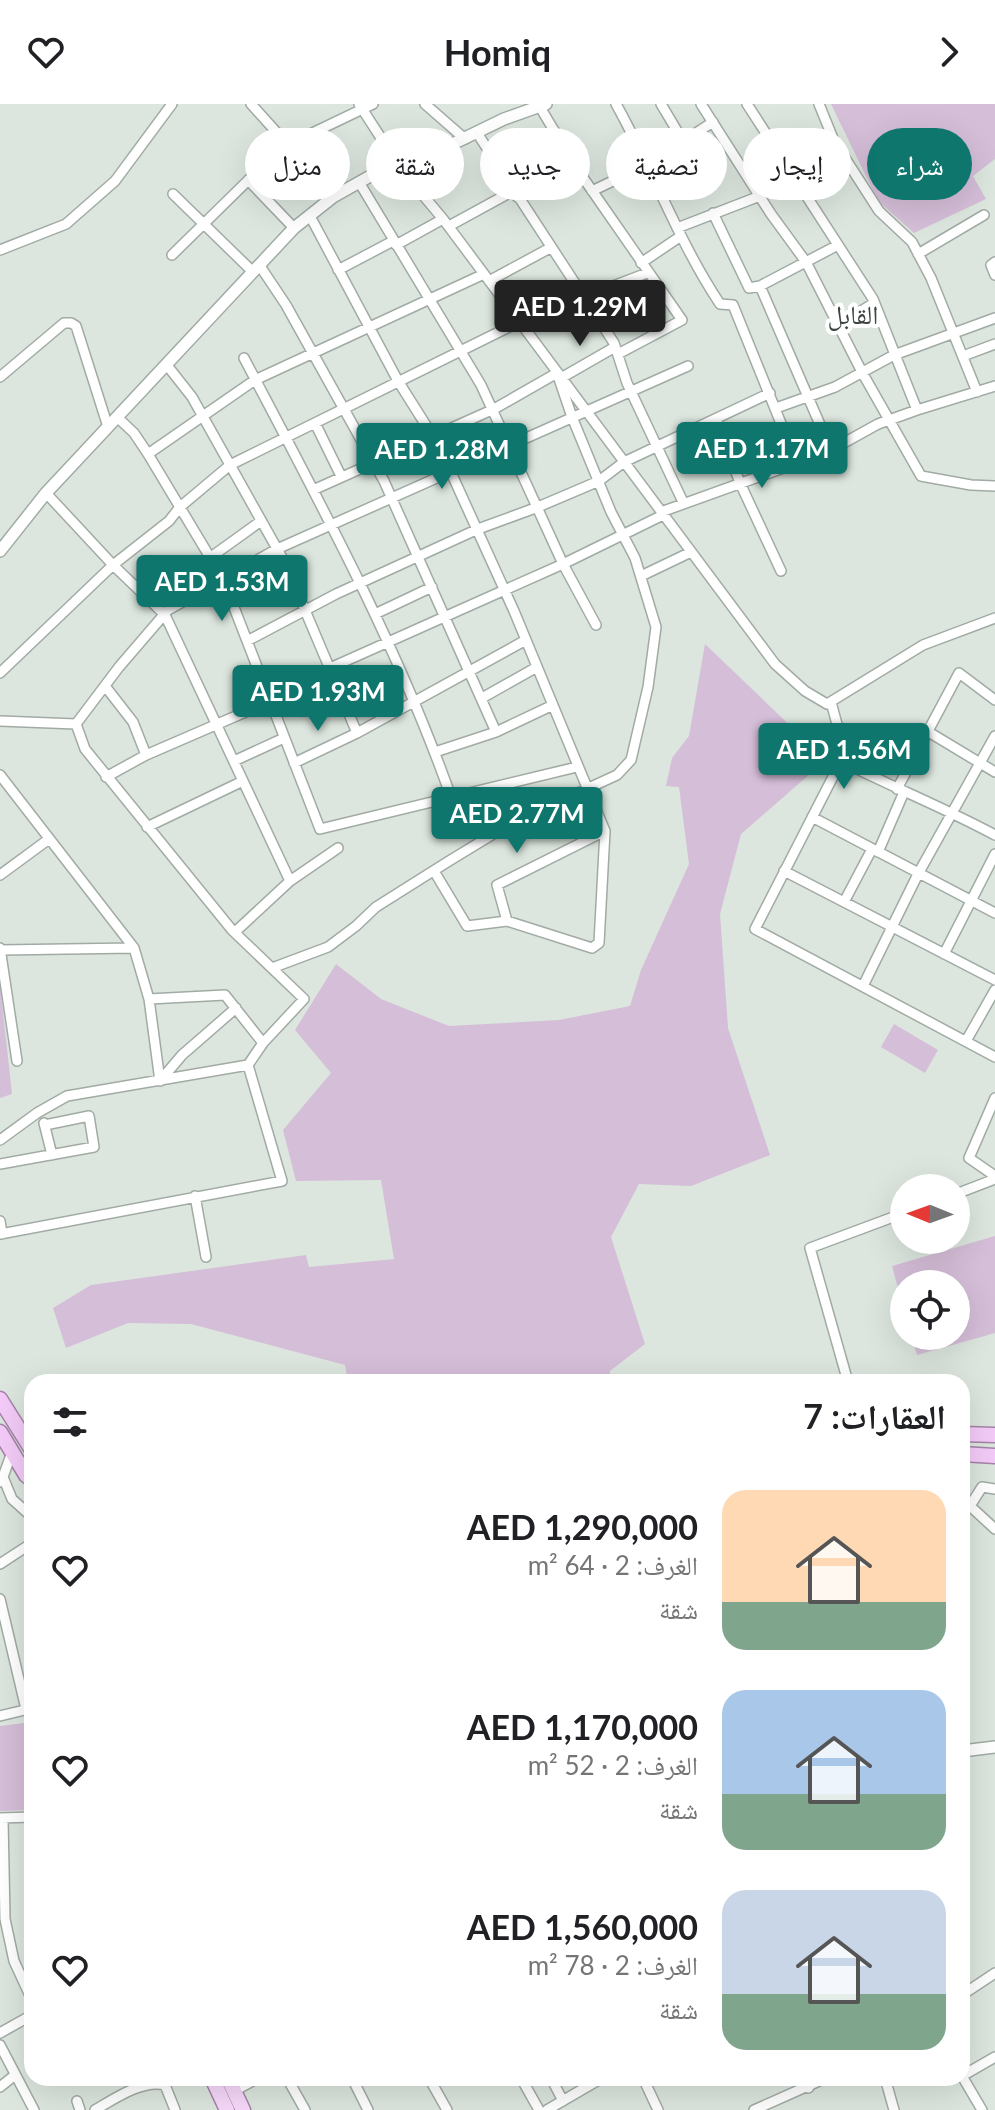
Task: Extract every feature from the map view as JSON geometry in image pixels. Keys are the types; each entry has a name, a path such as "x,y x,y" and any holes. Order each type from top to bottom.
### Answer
{"highway":[{"path":"0,1399 24,1437"},
{"path":"0,1432 24,1469"},
{"path":"970,1434 995,1435"},
{"path":"970,1454 995,1456"}],"main road":[{"path":"215,2086 224,2109"},
{"path":"233,2086 243,2110"}],"street":[{"path":"0,250 66,224 115,181 172,104"},
{"path":"251,104 273,128"},
{"path":"320,128 373,104"},
{"path":"425,104 470,136 480,138"},
{"path":"616,104 629,128"},
{"path":"661,104 675,128"},
{"path":"701,104 743,169"},
{"path":"747,104 874,303 917,410"},
{"path":"819,104 834,141 879,211 912,242 977,392"},
{"path":"464,139 520,108 543,106 553,128"},
{"path":"361,107 375,128"},
{"path":"704,128 713,122"},
{"path":"350,187 366,178"},
{"path":"359,182 494,409 563,564 596,625"},
{"path":"172,255 245,183"},
{"path":"592,191 606,184"},
{"path":"313,490 682,320 590,188"},
{"path":"173,194 202,225 256,268 312,354 392,498 496,732"},
{"path":"267,200 294,228"},
{"path":"0,551 46,493 256,268 294,228 331,200"},
{"path":"427,200 775,664 805,691 827,704 923,645 995,618"},
{"path":"338,270 394,243 501,200"},
{"path":"519,200 616,350 631,391 683,502"},
{"path":"664,200 704,280 720,304 733,305 797,463"},
{"path":"641,263 679,232 713,213 749,200"},
{"path":"763,200 806,262 863,374 921,476 995,486"},
{"path":"713,213 749,288 760,286 838,245"},
{"path":"918,254 984,215"},
{"path":"310,216 398,381 451,471 526,640 605,831 599,943 592,948 507,921 467,926 434,871"},
{"path":"148,454 255,380 550,248"},
{"path":"995,262 991,265 995,275"},
{"path":"0,673 113,565 169,521 180,507 230,465 519,322 647,273"},
{"path":"760,286 831,450"},
{"path":"838,325 874,303"},
{"path":"776,408 809,398 863,374 894,355 995,318"},
{"path":"0,377 64,323 76,326 113,422 134,433 223,579 320,829 577,767"},
{"path":"963,356 995,344"},
{"path":"244,358 361,583 435,752 451,797"},
{"path":"166,364 192,397 277,549 357,733"},
{"path":"76,724 168,610 277,549 688,366"},
{"path":"272,968 328,947 376,907 508,825 617,775 631,760 648,687 656,627 635,558 621,534 572,417 559,376"},
{"path":"106,777 146,755 270,700 330,668 563,564 683,502 831,450 917,410 995,386"},
{"path":"247,641 361,583 478,529 599,481 624,462 770,393"},
{"path":"716,419 740,483 781,571"},
{"path":"315,423 341,476"},
{"path":"46,493 165,615 290,881"},
{"path":"211,557 261,521"},
{"path":"641,576 691,552"},
{"path":"375,614 432,587"},
{"path":"294,763 357,733 526,640"},
{"path":"482,698 537,667"},
{"path":"844,902 875,850 927,731 959,673 995,700"},
{"path":"105,686 133,722 146,755"},
{"path":"831,702 848,765"},
{"path":"435,752 496,732 553,705"},
{"path":"0,721 76,724"},
{"path":"0,1140 67,1096 248,1065 263,1043 304,999 235,932 147,827 85,749 76,724"},
{"path":"927,731 995,772"},
{"path":"863,986 918,874 995,736"},
{"path":"234,761 284,738"},
{"path":"995,835 841,761 755,929 995,1057"},
{"path":"0,775 134,948 149,999 160,1081"},
{"path":"147,827 243,781"},
{"path":"812,817 995,913"},
{"path":"507,921 497,885 605,831"},
{"path":"0,875 49,839"},
{"path":"235,932 290,881 338,848"},
{"path":"944,954 995,854"},
{"path":"784,871 995,980"},
{"path":"17,1061 1,949 134,948"},
{"path":"966,1041 995,990"},
{"path":"149,999 225,995 263,1043"},
{"path":"160,1081 182,1055 236,1008"},
{"path":"0,1221 1,1234 282,1181 248,1065"},
{"path":"995,1098 969,1158 995,1177"},
{"path":"37,1113 45,1125 52,1155"},
{"path":"0,1164 94,1147 89,1116 45,1125"},
{"path":"970,1188 995,1177"},
{"path":"195,1196 206,1257"},
{"path":"846,1374 810,1248 890,1218"},
{"path":"12,1452 2,1479 12,1499 24,1510"},
{"path":"995,1489 982,1487 970,1506 995,1529"},
{"path":"0,1564 24,1548"},
{"path":"0,1599 24,1690"},
{"path":"0,1716 24,1710"},
{"path":"970,1750 995,1747"},
{"path":"24,1817 2,1818 5,1919 14,1961 24,1983"},
{"path":"970,1990 995,1973"},
{"path":"0,2033 24,2020"},
{"path":"0,2045 34,2110"},
{"path":"970,2071 995,2057"},
{"path":"0,2087 15,2075"},
{"path":"95,2110 148,2086"},
{"path":"165,2086 175,2110"},
{"path":"292,2086 305,2110"},
{"path":"356,2086 368,2110"},
{"path":"434,2086 447,2110"},
{"path":"526,2086 539,2110"},
{"path":"555,2086 563,2101"},
{"path":"547,2110 588,2086"},
{"path":"647,2086 658,2110"},
{"path":"754,2110 804,2086"},
{"path":"887,2086 894,2110"},
{"path":"968,2086 982,2110"}],"shaded area":[{"path":"831,104 995,104 995,159 973,176 986,199 914,233 878,200 972,200 972,128 867,128 867,178 851,145 851,128 843,128"},
{"path":"705,644 826,760 741,834 720,914 728,1028 770,1155 691,1186 639,1184 611,1237 645,1344 610,1374 347,1374 345,1365 191,1324 128,1323 66,1348 53,1308 91,1285 306,1255 309,1267 394,1259 381,1180 296,1181 283,1130 331,1073 295,1030 336,964 381,999 449,1026 559,1020 630,1006 641,970 689,864 679,787 666,786 672,758 689,736"},
{"path":"0,984 12,1094 0,1098"},
{"path":"894,1024 938,1050 925,1073 881,1047"},
{"path":"995,1236 995,1333 970,1340 970,1270 893,1270 892,1266 933,1254 970,1254 970,1243"},
{"path":"915,1350 935,1350 917,1355"},
{"path":"24,1723 24,1810 0,1811 0,1726"}],"district":[{"name":"القابل","path":"853,315"}]}
